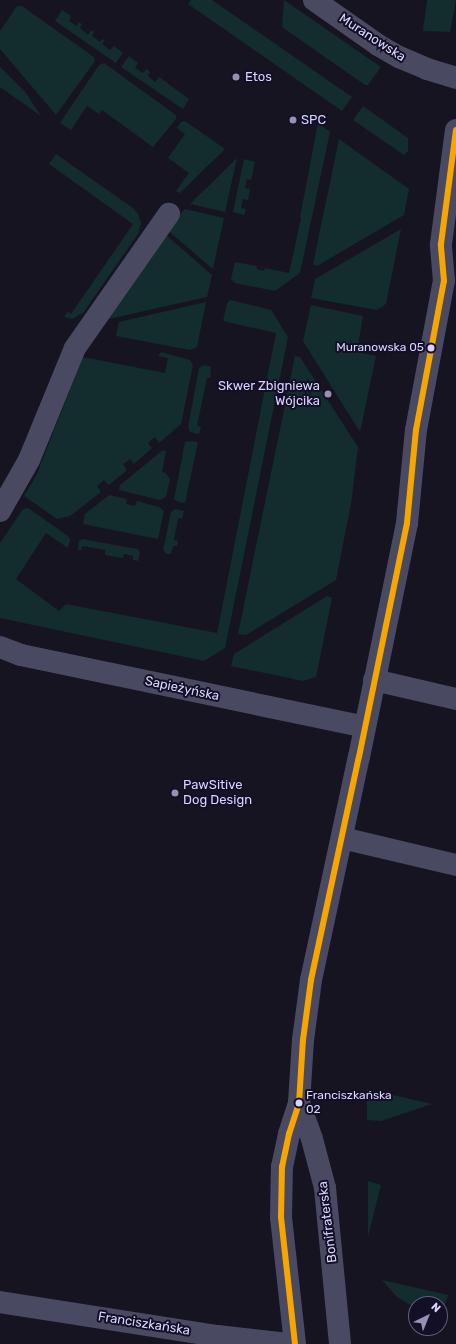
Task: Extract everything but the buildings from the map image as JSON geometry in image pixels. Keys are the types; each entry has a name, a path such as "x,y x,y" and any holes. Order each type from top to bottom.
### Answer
{"street":[{"name":"Muranowska","path":"314,0 378,45 398,57 427,70 456,78"},
{"name":"Bonifraterska","path":"295,1344 280,1201 284,1156 299,1103 306,1009 407,523 416,430 450,273 440,244 456,130"},
{"path":"0,511 29,460 75,348 169,214"},
{"name":"Sapieżyńska","path":"0,647 21,655 365,727"},
{"path":"374,680 456,699"},
{"path":"342,838 456,865"},
{"name":"Bonifraterska","path":"299,1103 312,1139 325,1188 340,1344"},
{"name":"Franciszkańska","path":"0,1302 217,1336 288,1344"}],"green space":[{"path":"191,0 212,0 352,97 342,111 188,4"},
{"path":"284,0 381,67 368,85 365,85 282,27"},
{"path":"427,0 456,0 450,32 423,31"},
{"path":"17,6 22,6 94,57 95,61 56,115 0,49 0,31"},
{"path":"62,10 71,16 69,21 77,26 79,22 82,24 80,28 88,35 91,30 94,32 92,36 100,42 102,39 105,40 102,44 110,50 114,46 123,53 116,63 55,21"},
{"path":"129,56 138,63 135,68 143,73 147,69 150,72 148,76 155,82 159,77 189,99 183,109 121,67"},
{"path":"104,63 176,115 176,119 153,147 102,110 99,114 87,106 71,130 60,123 99,65"},
{"path":"0,67 26,93 41,116 0,87"},
{"path":"363,106 408,138 408,151 404,155 353,120"},
{"path":"185,121 225,149 180,193 176,191 189,173 168,158 185,134 177,128 181,122"},
{"path":"318,123 330,132 300,273 275,291 235,283 231,279 235,262 257,266 257,269 264,271 265,268 289,273 301,218"},
{"path":"339,139 409,189 404,215 317,266 313,264"},
{"path":"56,154 133,208 138,214 141,223 138,234 83,313 72,319 64,317 68,311 71,314 133,224 49,164"},
{"path":"237,158 225,212 190,204"},
{"path":"244,159 255,162 251,180 247,179 245,188 250,189 248,200 243,199 241,208 246,209 244,215 233,212"},
{"path":"185,209 224,218 213,269 167,230"},
{"path":"401,229 386,304 377,310 311,298 315,279"},
{"path":"165,234 212,275 207,297 104,320"},
{"path":"230,300 271,310 288,337 225,648 204,661 0,618 0,543 23,509 28,508 68,536 70,540 68,548 46,533 16,579 59,611 66,604 217,633 276,333 223,321 227,303"},
{"path":"206,302 197,347 190,350 116,336 119,322"},
{"path":"311,305 363,316 357,352 376,356 360,432 303,341"},
{"path":"161,352 190,360 193,365 181,424 159,443 155,437 148,443 152,448 134,464 130,459 123,464 127,470 109,485 104,480 97,486 101,492 70,516 57,519 24,496 36,476 83,357 165,373 168,358 158,356"},
{"path":"295,356 300,357 358,447 351,504 336,580 246,635 238,634"},
{"path":"204,365 211,367 210,378 207,378 197,426 201,427 199,434 190,432 188,427 199,368"},
{"path":"185,442 198,442 185,503 178,502 174,499"},
{"path":"163,450 166,451 162,472 166,473 170,479 166,497 160,500 119,490 120,485"},
{"path":"109,495 127,499 126,504 135,506 137,501 159,507 164,511 158,539 83,524 85,514"},
{"path":"175,509 184,511 182,519 178,518 174,540 178,541 177,546 173,546 171,554 167,554 163,550 171,512"},
{"path":"82,539 137,549 140,552 138,561 133,560 133,556 124,554 123,558 105,555 105,550 82,546 81,550 78,550 79,541"},
{"path":"327,596 332,598 316,677 303,681 231,666 234,654"},
{"path":"367,1089 432,1104 381,1121 367,1120"},
{"path":"368,1181 381,1185 368,1237"},
{"path":"382,1280 448,1295 408,1296 408,1303 397,1297"}],"transit line":[{"path":"295,1344 281,1217 282,1167 289,1134 299,1103 303,1040 311,980 407,523 416,430 444,281 441,244 456,130"}],"place":[{"name":"Etos","path":"236,77"},
{"name":"SPC","path":"293,120"},
{"name":"Muranowska 05","path":"431,348"},
{"name":"Skwer Zbigniewa Wójcika","path":"328,394"},
{"name":"PawSitive Dog Design","path":"175,793"},
{"name":"Franciszkańska 02","path":"299,1103"}]}
